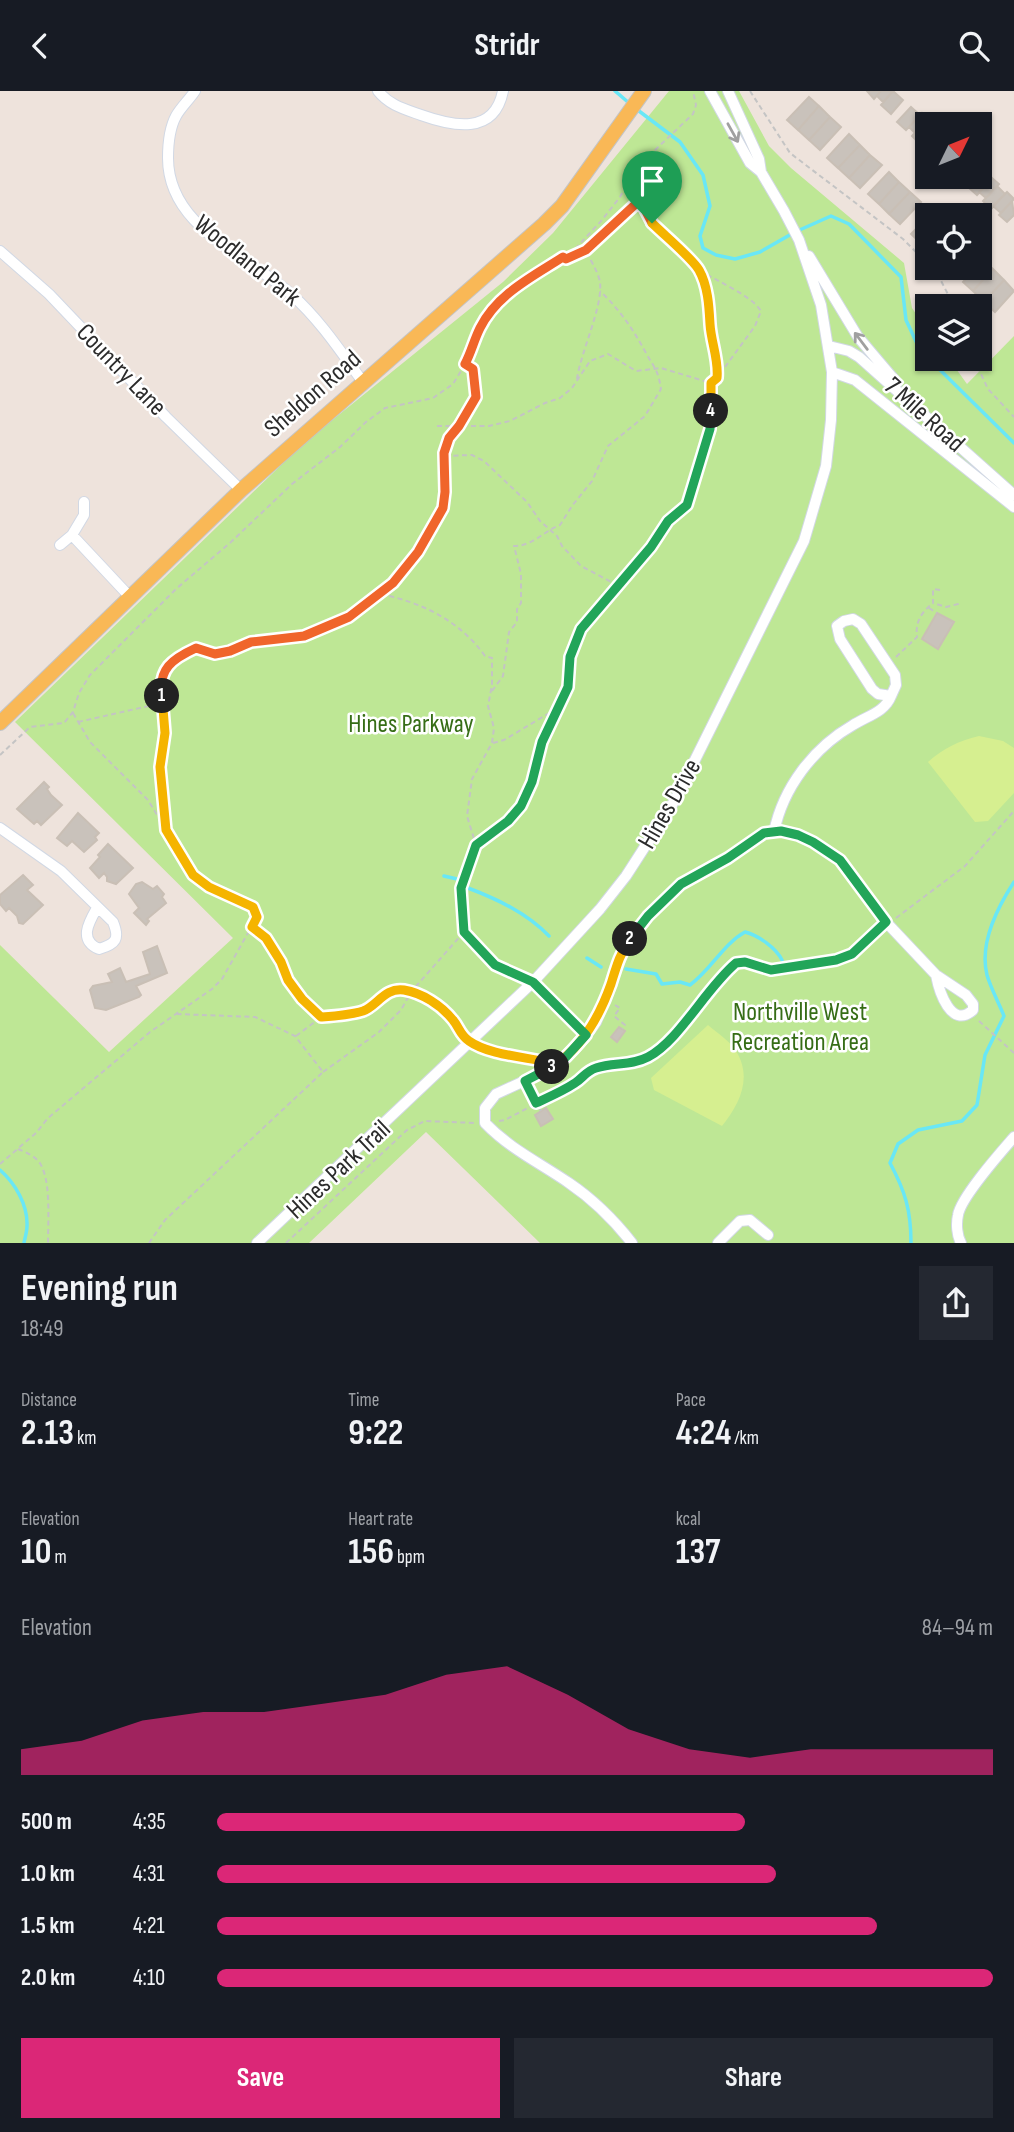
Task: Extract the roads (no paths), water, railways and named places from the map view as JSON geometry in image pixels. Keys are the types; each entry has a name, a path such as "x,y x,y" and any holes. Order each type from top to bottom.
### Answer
{"main road":[{"name":"Sheldon Road","path":"0,723 241,490 544,224 562,206 641,95"}],"street":[{"name":"Woodland Park","path":"195,91 171,127 168,167 176,193 198,224 295,297 363,382"},
{"path":"378,91 390,103 401,108 459,125 479,122 485,118 496,109 503,91"},
{"path":"710,91 750,163 761,172 858,337 939,429"},
{"path":"727,91 759,159 761,172"},
{"name":"Hines Drive","path":"257,1243 533,982 600,909 654,835 689,774 787,579 809,528 826,466 831,420 832,372 829,346 821,305 800,242"},
{"name":"Country Lane","path":"0,251 49,294 166,417 241,490"},
{"name":"7 Mile Road","path":"829,346 849,351 859,357 1014,495"},
{"name":"7 Mile Road","path":"832,372 855,380 1014,507"},
{"path":"60,545 72,535 84,515 84,502"},
{"path":"72,535 130,597"},
{"path":"774,832 778,811 804,768 820,750 851,726 887,706 896,685 895,675 861,624 853,619 844,621 837,626 840,639 872,689 878,694 891,696"},
{"path":"0,828 61,871 97,908"},
{"path":"632,1243 598,1205 512,1148 485,1123 485,1108 496,1094 566,1057 586,1035 596,1022 625,947 648,916 681,884 728,858 764,833 798,835 840,860 886,922 936,975"},
{"path":"533,982 586,1035"},
{"path":"961,1243 958,1238 958,1213 1014,1137"},
{"path":"718,1243 740,1221 750,1220 768,1235"}],"waterway":[{"path":"615,91 629,103"},
{"path":"635,108 680,142 703,175 710,206 700,236 703,248 716,255 735,259 760,252 831,216 849,224 901,277 906,320 915,339"},
{"path":"941,371 1014,443"},
{"path":"444,876 457,879"},
{"path":"911,1243 906,1201 890,1163 898,1144 918,1130 962,1121 977,1105 985,1055 1004,1016 987,975 985,951 996,914 1014,882"},
{"path":"468,888 511,907 549,936"},
{"path":"626,969 656,974 662,984 680,982 690,985 730,943 745,932 766,943 782,960"},
{"path":"587,958 601,967"},
{"path":"0,1170 11,1181 23,1202 27,1218 24,1243"}],"park label":[{"name":"Hines Parkway","path":"411,724"},
{"name":"Northville West Recreation Area","path":"800,1027"}]}
